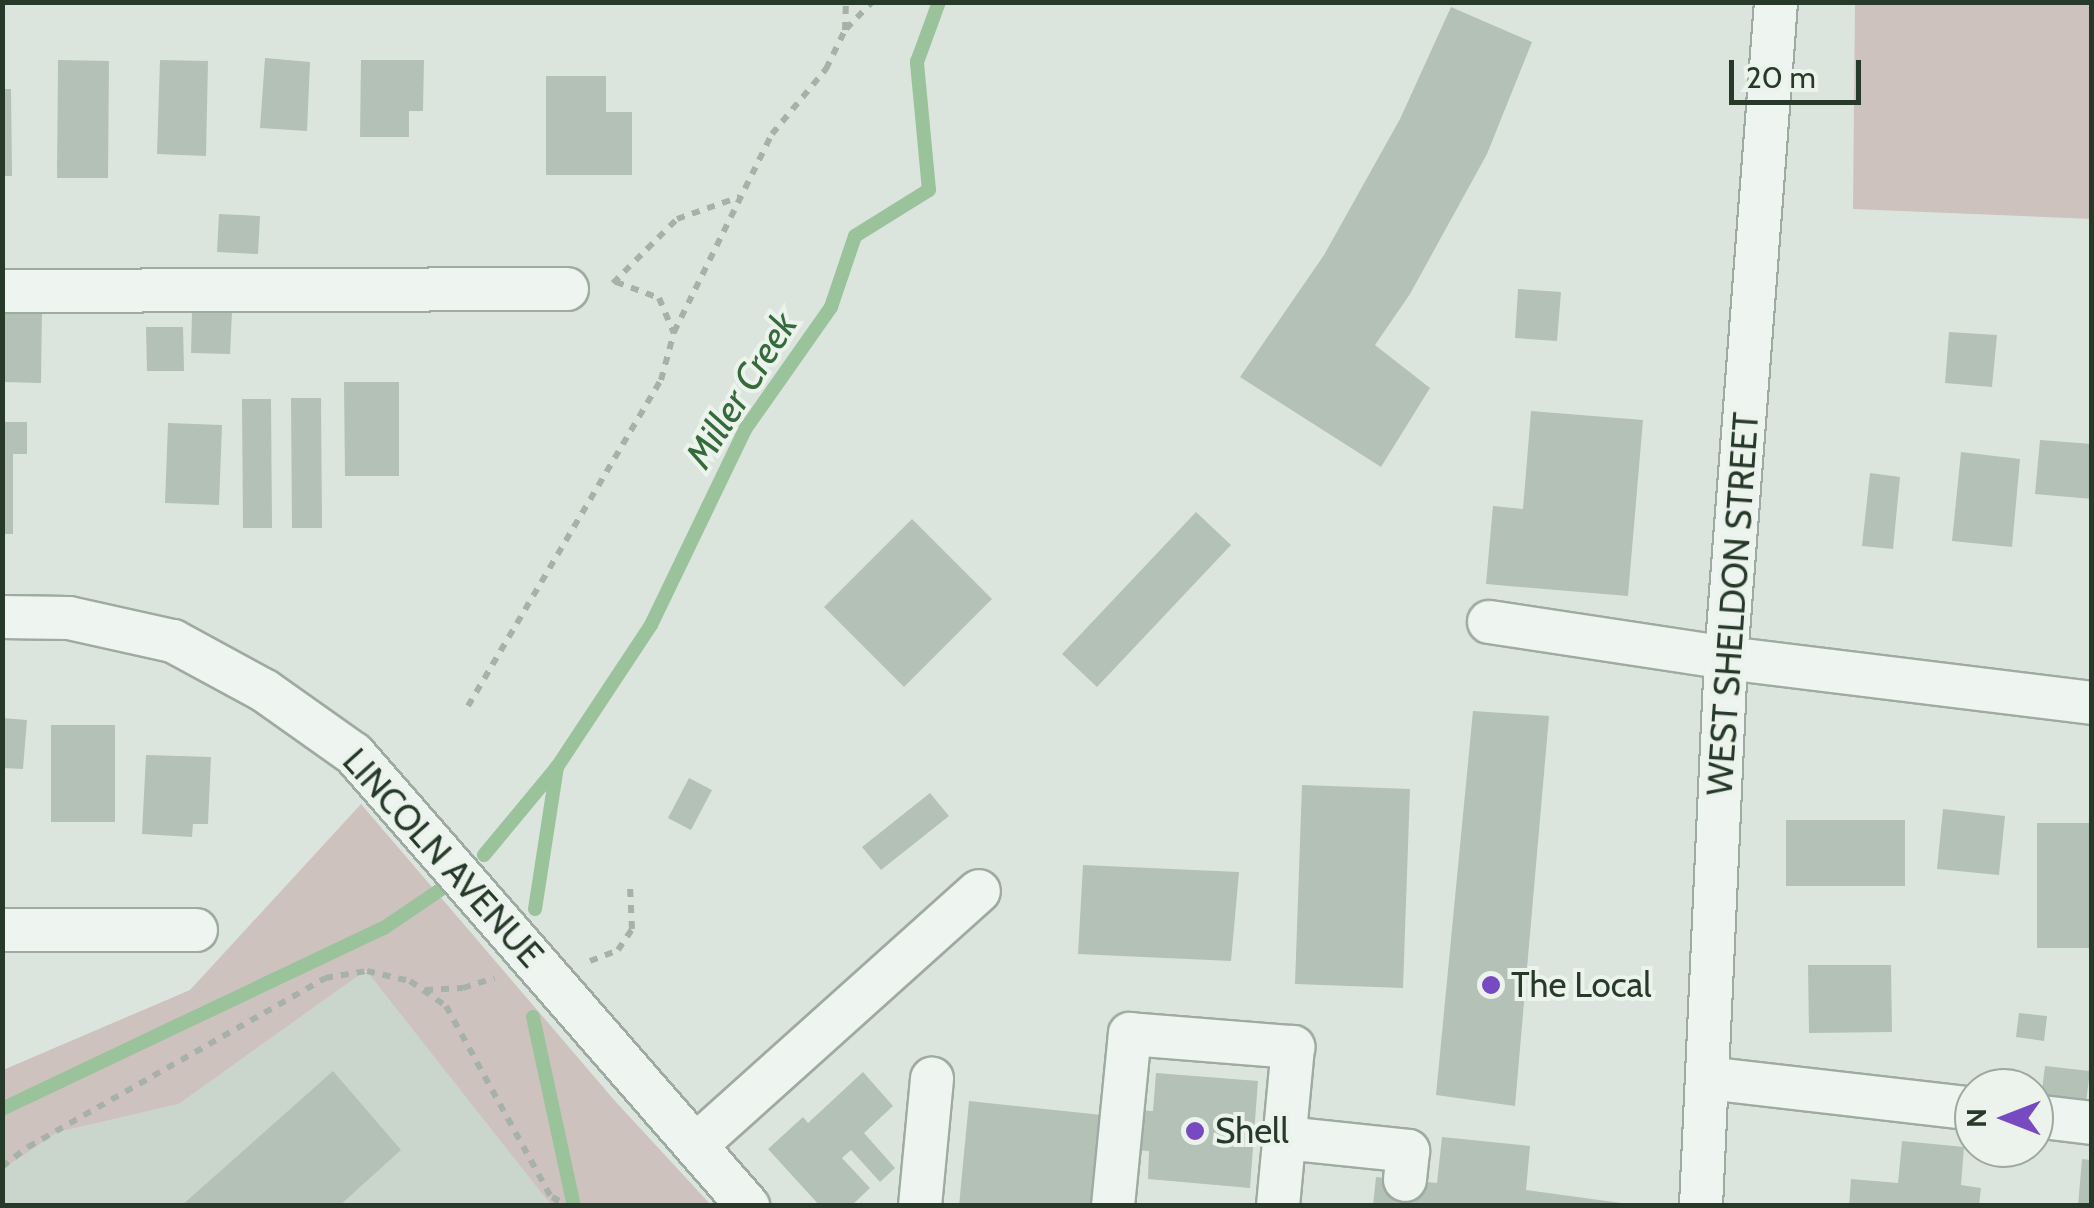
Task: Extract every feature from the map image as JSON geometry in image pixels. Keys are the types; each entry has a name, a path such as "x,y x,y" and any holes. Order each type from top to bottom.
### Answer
{"street":[{"name":"WEST SHELDON STREET","path":"1701,1206 1726,658 1776,2"},
{"path":"2,290 567,289"},
{"name":"LINCOLN AVENUE","path":"2,618 69,618 174,642 264,692 354,754 748,1206"},
{"path":"1488,622 1726,658 2092,704"},
{"path":"696,1145 979,891"},
{"path":"2,930 196,930"},
{"path":"1113,1206 1130,1034 1293,1047 1278,1206"},
{"path":"920,1206 932,1078"},
{"path":"1707,1078 1954,1107"},
{"path":"2054,1118 2092,1123"},
{"path":"1284,1138 1407,1165"}],"path":[{"path":"845,30 846,2"},
{"path":"468,706 652,397 674,332 772,134 826,69 845,30 872,2"},
{"path":"616,282 677,220 739,197"},
{"path":"567,289 616,282 660,298 674,332"},
{"path":"2,1167 28,1147 325,978 366,971 410,982 446,1006 556,1206"},
{"path":"551,1197 569,1206"}],"shaded area":[{"path":"1855,3 2091,3 2091,219 1853,209"},
{"path":"361,804 615,1101 711,1205 551,1205 366,970 179,1104 58,1132 3,1169 3,1070 190,990"},
{"path":"367,969 551,1205 3,1206 3,1169 58,1132 179,1104"}],"building":[{"path":"1451,7 1532,42 1487,154 1410,294 1375,345 1430,388 1381,467 1240,377 1324,255 1400,119"},
{"path":"265,58 310,62 307,131 260,128"},
{"path":"58,60 109,61 108,178 57,178"},
{"path":"160,60 208,61 206,156 157,154"},
{"path":"361,60 424,60 423,111 409,111 409,137 360,137"},
{"path":"546,76 606,76 606,112 632,112 632,175 546,175"},
{"path":"2,89 11,89 12,176 2,176"},
{"path":"219,214 260,216 258,254 217,252"},
{"path":"1518,289 1561,292 1557,341 1515,338"},
{"path":"2,308 42,308 41,383 2,382"},
{"path":"192,311 232,312 230,354 191,353"},
{"path":"146,327 183,327 184,371 147,371"},
{"path":"1949,332 1997,335 1992,387 1945,383"},
{"path":"344,382 399,382 399,476 345,476"},
{"path":"291,398 321,398 322,528 292,528"},
{"path":"242,399 271,399 272,528 243,528"},
{"path":"1531,411 1643,420 1628,596 1486,584 1493,506 1523,509"},
{"path":"2,422 27,422 27,454 13,454 13,534 2,534"},
{"path":"168,423 222,425 219,505 165,503"},
{"path":"2040,440 2092,444 2092,499 2035,494"},
{"path":"1961,452 2020,459 2012,547 1952,541"},
{"path":"1870,473 1900,477 1893,549 1862,546"},
{"path":"1196,512 1231,545 1097,687 1062,654"},
{"path":"912,519 992,599 904,687 824,607"},
{"path":"1473,711 1549,716 1515,1106 1436,1095"},
{"path":"2,718 27,720 23,769 2,768"},
{"path":"51,725 115,725 115,822 51,822"},
{"path":"146,755 211,757 208,824 193,824 192,837 142,834"},
{"path":"689,778 712,790 691,830 668,818"},
{"path":"1302,785 1410,789 1403,988 1295,984"},
{"path":"930,793 949,816 881,870 862,847"},
{"path":"1943,809 2005,816 1999,875 1937,869"},
{"path":"1786,820 1905,820 1905,886 1786,886"},
{"path":"2037,823 2092,823 2092,948 2037,948"},
{"path":"1083,865 1239,872 1231,961 1078,954"},
{"path":"1808,965 1891,965 1892,1032 1809,1033"},
{"path":"2019,1013 2047,1016 2044,1041 2016,1037"},
{"path":"2045,1066 2090,1071 2085,1110 2054,1107 2054,1068"},
{"path":"333,1071 401,1150 339,1206 181,1206"},
{"path":"863,1072 893,1106 864,1133 895,1168 880,1182 851,1150 842,1158 870,1188 851,1206 820,1206 768,1149 803,1117 808,1123"},
{"name":"Shell","path":"1156,1073 1258,1081 1250,1188 1148,1179 1149,1151 1134,1150 1137,1110 1153,1111"},
{"path":"969,1101 1102,1115 1093,1206 959,1206"},
{"path":"1442,1137 1530,1146 1526,1190 1643,1206 1373,1206 1376,1177 1437,1183"},
{"path":"1902,1141 1954,1146 1954,1168 1962,1168 1961,1185 1981,1188 1979,1206 1849,1206 1851,1179 1898,1183"},
{"path":"2082,1159 2092,1160 2092,1206 2078,1206"}],"waterway":[{"name":"Miller Creek","path":"484,855 557,767 651,625 746,428 831,307 855,236 929,190 917,62 939,2"},
{"path":"535,909 557,767"},
{"path":"2,1109 384,928 440,890"},
{"path":"533,1017 574,1206"}],"place":[{"name":"The Local","path":"1491,985"},
{"name":"Shell","path":"1195,1131"}]}
